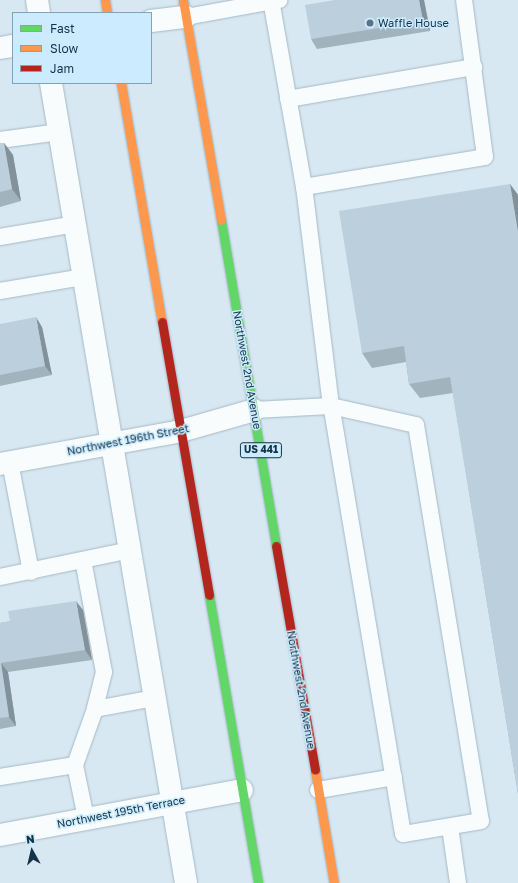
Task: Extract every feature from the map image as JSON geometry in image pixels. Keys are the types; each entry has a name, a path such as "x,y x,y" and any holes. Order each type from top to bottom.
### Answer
{"main road":[{"path":"105,0 107,12"},
{"name":"Northwest 2nd Avenue","path":"185,8 334,883"},
{"path":"121,84 258,883"}],"street":[{"path":"37,0 39,12"},
{"path":"152,22 185,8"},
{"path":"0,48 12,46"},
{"path":"51,84 186,883"},
{"name":"Northwest 196th Street","path":"5,463 181,431 254,410"},
{"name":"Northwest 195th Terrace","path":"0,835 242,790"}],"lane":[{"path":"304,187 485,157 464,0"},
{"path":"185,8 273,1 288,99 304,187 331,406 403,834 481,821 416,425 331,406 254,410"},
{"path":"288,99 474,67"},
{"path":"0,140 59,132"},
{"path":"0,237 75,224"},
{"path":"0,291 84,276"},
{"path":"5,463 31,572"},
{"path":"0,577 31,572 130,550"},
{"path":"84,560 104,672 95,709 74,765 86,818"},
{"path":"95,709 155,698"},
{"path":"0,777 74,765"},
{"path":"318,790 394,777"},
{"path":"450,827 458,883"}],"building":[{"name":"Waffle House","path":"335,0 419,0 423,21 311,39 305,5"},
{"path":"0,143 4,143 12,189 0,192"},
{"path":"510,184 518,232 518,794 450,377 409,384 404,346 362,353 339,211"},
{"path":"36,317 45,366 0,375 0,324"},
{"path":"76,601 85,650 1,663 9,717 0,718 0,623 10,621 8,611"}],"traffic: fast":[{"path":"221,220 276,546"},
{"path":"209,595 258,883"}],"traffic: slow":[{"path":"105,0 107,12"},
{"path":"183,0 221,220"},
{"path":"121,84 162,322"},
{"path":"315,770 334,883"}],"traffic: jam":[{"path":"162,322 209,595"},
{"path":"276,546 315,770"}],"place":[{"name":"Waffle House","path":"370,23"}]}
